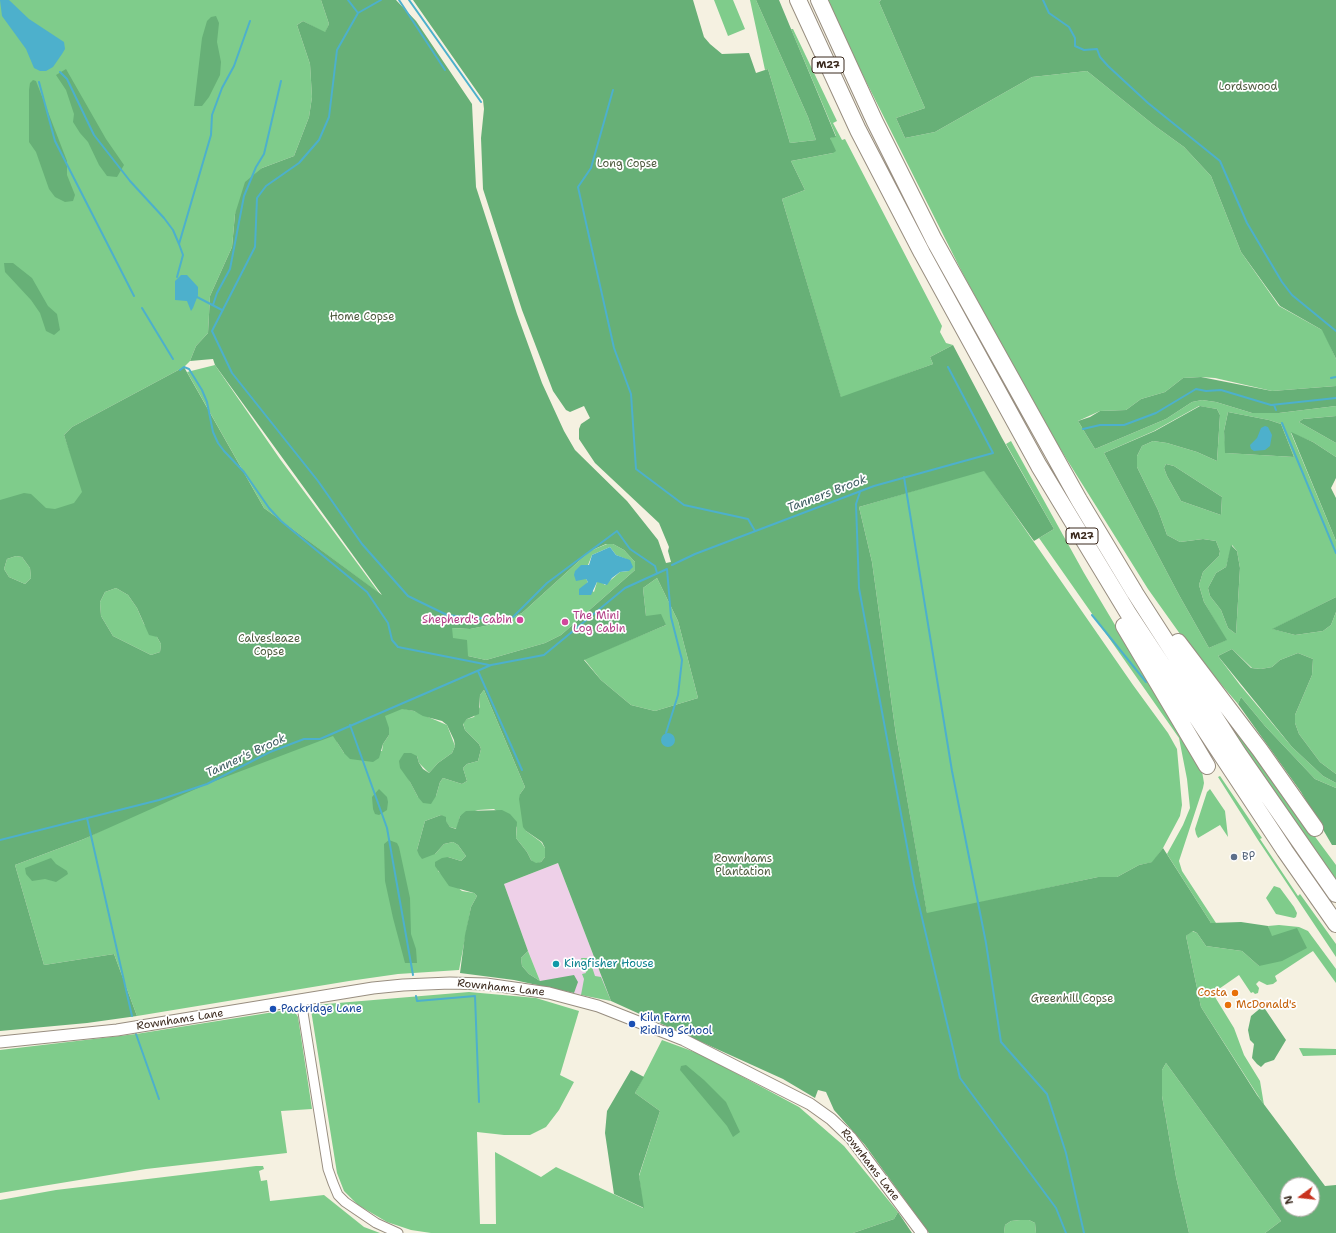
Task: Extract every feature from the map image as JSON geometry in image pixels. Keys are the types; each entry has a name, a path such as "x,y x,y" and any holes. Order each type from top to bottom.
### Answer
{"highway":[{"name":"M27","path":"798,0 862,137 922,253 1039,466 1087,563 1207,766"},
{"name":"M27","path":"819,0 874,122 934,240 1079,500 1135,593 1238,753 1336,894"},
{"name":"M27","path":"1039,466 1137,627 1280,844 1336,924"},
{"name":"M27","path":"1135,593 1158,616 1260,750 1315,828"}],"street":[{"name":"Rownhams Lane","path":"0,1042 116,1030 373,988 403,985 450,982 486,984 549,993 598,1006 642,1022 684,1040 794,1094 826,1115 841,1128 861,1150 922,1233"},
{"path":"301,1000 328,1169 333,1183 338,1195 345,1202 376,1223 398,1233"}],"shaded area":[{"path":"558,863 611,1001 542,986 528,951 504,884"}],"green space":[{"path":"0,0 321,0 329,24 325,33 303,21 297,25 310,64 312,97 309,117 294,156 262,168 235,214 232,247 210,296 208,333 196,346 190,361 184,367 72,427 64,435 88,503 0,523"},
{"path":"321,0 396,0 416,21 472,104 476,187 517,314 542,383 564,431 575,450 627,501 658,540 666,563 671,562 668,551 669,547 659,523 595,463 579,439 579,429 581,424 590,418 584,406 570,412 566,410 553,391 522,310 483,189 481,138 484,109 483,100 413,0 693,0 704,37 710,44 722,54 749,53 756,73 768,69 790,143 816,140 808,117 756,0 779,0 836,137 830,138 836,151 833,153 791,161 805,190 782,199 841,397 933,364 930,357 953,345 1002,438 1054,529 1034,541 984,471 859,507 872,562 896,735 927,913 1098,877 1117,877 1139,865 1152,862 1163,848 1211,923 1241,922 1268,926 1272,936 1297,928 1307,948 1282,961 1259,966 1242,951 1206,946 1197,933 1193,931 1186,936 1201,1007 1257,1095 1318,1177 1280,1177 1280,1217 1320,1217 1320,1179 1325,1186 1336,1185 1336,1233 1265,1233 1281,1221 1166,1063 1162,1070 1162,1096 1176,1177 1189,1233 1036,1233 1035,1223 1029,1220 1020,1220 1011,1221 1005,1225 1004,1233 929,1233 865,1145 834,1110 826,1092 818,1090 815,1098 783,1079 611,1001 558,863 504,884 528,951 521,958 522,966 529,974 540,981 574,975 578,982 574,993 514,980 460,973 465,935 471,907 477,896 474,893 449,886 435,866 435,862 442,858 448,857 461,861 466,856 458,845 453,842 444,844 435,854 422,859 419,855 417,850 425,821 441,815 446,817 446,821 450,827 456,829 460,816 466,811 502,810 510,814 517,822 516,838 527,852 531,860 536,863 541,862 545,857 545,848 542,842 526,831 523,827 519,799 520,794 525,787 484,690 480,695 479,714 467,719 463,724 465,730 479,744 481,749 478,761 467,764 463,768 467,781 462,784 443,778 431,804 423,803 418,797 400,768 399,761 404,753 411,753 417,756 423,769 429,773 438,763 452,753 455,746 454,740 447,725 442,721 423,716 414,711 402,709 385,716 389,728 389,735 383,744 379,758 373,762 350,759 344,753 333,736 207,784 84,839 15,865 44,965 114,954 137,1016 87,1023 0,1031 0,500 24,493 31,494 46,508 55,509 74,503 82,492 64,435 72,427 184,367 264,508 382,595 215,365 213,359 190,361 196,346 208,333 210,296 232,247 235,214 245,182 262,168 294,156 309,117 312,97 310,64 297,25 303,21 325,32 329,24","holes":["606,544 613,544 624,550 635,562 635,570 561,635 545,643 486,660 468,656 467,640 453,638 452,628 470,629 500,623 522,613 590,551","16,556 22,557 30,568 31,578 25,584 9,577 4,569 7,559","657,578 678,621 698,698 655,711 631,705 601,680 584,660 666,625 661,614 646,616 643,588","116,588 128,595 137,608 149,635 157,637 161,644 160,652 151,655 113,636 101,616 100,602 105,592"]},
{"path":"714,0 733,0 745,29 728,36"},
{"path":"750,0 756,0 808,117 816,140 790,143 768,69 765,70"},
{"path":"825,0 881,0 879,2 925,108 896,118 905,138 935,132 1032,77 1087,71 1155,126 1184,147 1211,176 1241,252 1279,306 1322,330 1309,317 1287,303 1230,209 1219,180 1195,152 1112,87 1080,64 1063,58 1044,41 1028,17 1021,0 1051,0 1084,38 1143,78 1194,127 1222,143 1239,173 1246,193 1264,221 1294,286 1300,294 1336,318 1336,350 1330,337 1323,330 1336,359 1336,386 1272,391 1215,378 1183,378 1165,392 1141,399 1126,410 1100,411 1078,421 1095,449 1166,419 1192,402 1202,400 1216,402 1252,413 1279,413 1336,406 1336,416 1303,419 1299,422 1336,443 1336,457 1313,442 1291,433 1336,541 1336,597 1273,629 1295,635 1323,631 1331,625 1336,612 1336,774 1320,762 1299,734 1295,723 1295,715 1312,675 1313,659 1298,653 1280,660 1272,667 1261,669 1252,668 1232,649 1218,656 1240,685 1292,747 1323,776 1336,783 1336,788 1315,779 1265,726 1241,697 1238,704 1190,648 1148,589 1044,423 963,274","holes":["1199,406 1217,409 1220,415 1217,461 1197,452 1167,443 1153,441 1142,446 1137,456 1137,467 1158,510 1167,535 1180,542 1203,539 1216,541 1220,551 1219,556 1203,572 1199,585 1204,602 1226,640 1209,648 1179,595 1104,453 1154,431","1228,412 1269,420 1281,424 1294,457 1226,453 1224,431","1166,464 1174,466 1222,497 1221,515 1181,501 1164,468","1232,545 1237,551 1240,568 1236,634 1228,628 1221,610 1210,596 1208,588 1216,573 1226,567"]},
{"name":"Lordswood","path":"881,0 1336,0 1336,359 1322,330 1280,306 1241,252 1211,176 1184,147 1155,126 1087,71 1032,77 935,132 905,138 896,118 925,108 879,2"},
{"path":"216,16 219,23 217,42 221,62 220,75 209,97 202,106 194,106 202,38 207,21 211,17"},
{"path":"791,29 793,29 837,121 833,123 842,140 845,139 942,326 940,332 946,343 953,345 930,357 933,364 841,398 782,199 805,190 791,161 833,153 830,138 836,136"},
{"path":"66,69 106,139 124,165 117,177 107,176 99,165 88,142 73,122 74,114 66,90 56,75"},
{"path":"33,80 36,81 67,161 67,175 75,195 73,201 65,202 55,197 49,189 36,152 29,142 29,90 30,83"},
{"path":"4,263 13,263 32,278 48,306 57,314 60,330 54,335 46,331 40,313 31,300 5,272"},
{"path":"215,365 280,459 380,594 264,508 187,372"},
{"path":"1201,377 1272,391 1336,386 1336,406 1279,413 1252,413 1216,402 1202,400 1192,402 1166,419 1095,449 1078,421 1090,417 1100,411 1126,410 1141,399 1165,392 1183,378"},
{"path":"1200,406 1217,409 1220,415 1217,461 1197,452 1167,443 1153,441 1142,446 1137,456 1137,467 1158,510 1167,535 1180,542 1203,539 1216,541 1220,551 1219,556 1203,572 1199,585 1204,602 1227,640 1209,648 1179,595 1104,453 1155,431"},
{"path":"1228,412 1269,420 1281,424 1294,457 1225,453 1224,431"},
{"path":"1336,416 1336,443 1299,422 1303,419"},
{"path":"1291,432 1313,442 1336,457 1336,478 1331,488 1336,498 1336,541"},
{"path":"1011,441 1084,573 1202,771 1204,783 1203,788 1179,861 1182,871 1216,923 1211,923 1167,854 1183,825 1190,808 1187,779 1179,738 1039,538 1054,529 1006,444"},
{"path":"1166,464 1174,466 1222,497 1221,515 1181,501 1167,476 1164,468"},
{"path":"984,470 1168,733 1177,749 1182,805 1180,816 1163,848 1153,862 1139,865 1117,877 1098,877 927,914 896,735 872,562 859,507"},
{"path":"607,544 613,544 624,550 635,562 635,570 561,635 545,643 486,660 468,656 452,638 452,628 470,629 500,623 522,613 590,551","holes":["610,547 616,555 626,559 629,571 620,572 605,585 600,581 597,582 594,592 585,586 588,582 586,579 583,579 582,565 588,565 592,555"]},
{"path":"1231,545 1237,551 1240,568 1236,634 1228,628 1221,610 1210,596 1208,588 1216,573 1226,567"},
{"path":"16,556 22,557 30,568 31,578 25,584 9,577 4,569 7,559"},
{"path":"657,578 678,621 698,698 655,711 631,705 601,680 584,659 666,625 646,616 643,588"},
{"path":"116,588 128,595 137,608 144,624 157,637 161,644 160,652 151,655 113,636 101,616 100,602 105,592"},
{"path":"1336,597 1336,612 1331,625 1323,631 1295,635 1272,629"},
{"path":"1232,649 1251,668 1261,669 1272,667 1280,660 1298,653 1313,659 1312,675 1295,715 1295,723 1299,734 1320,762 1336,774 1336,783 1323,776 1292,747 1218,656"},
{"path":"484,690 525,787 520,794 526,831 541,842 545,848 545,857 541,862 536,864 531,860 527,852 516,838 517,827 494,809 478,810 460,816 457,829 450,827 441,815 425,821 417,850 435,854 444,844 453,842 458,845 466,856 461,861 448,857 438,871 462,891 474,893 477,896 471,907 459,970 398,974 349,981 137,1016 114,954 44,965 15,865 84,839 368,701 414,711 447,725 455,746 452,753 438,763 429,773 419,763 417,756 407,776 418,797 436,796 440,782 443,778 462,784 467,781 463,768 467,764 478,761 481,749 479,744 465,730 463,723 467,719 474,717 480,707 480,695","holes":["389,735 383,744 382,751 344,753 337,742"]},
{"path":"1241,697 1265,726 1315,779 1336,788 1336,845 1332,845 1301,792 1238,704"},
{"path":"1230,722 1336,865 1336,882 1228,724"},
{"path":"1220,776 1262,838 1260,839 1298,896 1300,894 1336,944 1336,957 1258,840 1218,777"},
{"path":"379,789 387,797 388,802 387,810 379,815 375,814 373,809 372,797"},
{"path":"1210,789 1225,811 1228,837 1220,825 1198,838 1196,834 1195,829 1207,792"},
{"path":"389,840 397,843 399,847 410,898 411,934 416,949 417,963 405,963 393,918 385,881 384,844"},
{"path":"51,858 56,864 67,871 68,874 56,882 45,879 32,881 26,874 25,868"},
{"path":"1274,886 1280,888 1294,907 1297,913 1296,917 1294,918 1276,914 1266,898"},
{"path":"1279,925 1299,927 1308,931 1336,969 1336,983 1313,951 1275,976 1277,981 1273,984 1267,985 1259,981 1256,984 1259,988 1258,993 1251,993 1239,975 1216,991 1215,997 1234,1028 1244,1055 1260,1081 1264,1105 1201,1007 1186,936 1192,931 1197,933 1206,946 1242,951 1259,966 1271,937 1268,926"},
{"path":"528,951 540,981 529,974 522,966 521,958"},
{"path":"581,958 589,958 595,976 601,977 611,1001 581,995 584,979 582,974 586,973"},
{"path":"469,992 536,998 579,1011 560,1075 574,1082 559,1110 546,1127 530,1135 504,1135 477,1132 480,1224 496,1224 495,1152 541,1177 556,1167 643,1208 639,1176 660,1111 635,1093 662,1040 700,1054 799,1107 844,1146 898,1212 894,1219 853,1233 431,1233 411,1230 387,1222 358,1205 344,1191 337,1173 311,1010 314,1005"},
{"path":"1263,1006 1286,1040 1274,1060 1265,1063 1261,1067 1252,1058 1254,1044 1250,1040 1248,1030 1251,1016"},
{"path":"293,1009 298,1017 312,1109 281,1111 287,1153 146,1169 0,1193 0,1050 136,1034"},
{"path":"1299,1048 1336,1049 1336,1055 1303,1056"},
{"path":"1166,1063 1281,1221 1265,1233 1189,1233 1176,1177 1162,1096 1162,1070"},
{"path":"686,1065 704,1080 726,1102 740,1132 733,1137 727,1126 680,1070 681,1066"},
{"path":"631,1070 644,1077 635,1093 660,1111 639,1175 644,1208 614,1194 605,1133 607,1111"},
{"path":"263,1166 264,1169 259,1171 261,1181 267,1180 270,1201 324,1195 364,1227 380,1233 0,1233 0,1200 56,1190"},
{"path":"898,1212 912,1233 853,1233 894,1219"},
{"path":"1029,1220 1035,1223 1036,1233 1004,1233 1005,1225 1011,1221"}],"water":[{"path":"0,0 9,0 29,19 64,42 65,49 53,67 46,71 40,71 34,68 26,49 2,16"},
{"path":"181,275 187,275 198,287 198,295 191,311 187,301 175,300 175,281"},
{"path":"1265,426 1268,427 1272,435 1270,446 1265,450 1254,451 1251,449 1250,445 1257,438 1261,428"},
{"path":"610,547 616,555 630,560 633,567 629,571 620,572 612,578 607,585 597,582 591,595 579,595 579,589 588,582 586,579 576,581 574,575 575,571 581,565 589,565 592,555"},
{"path":"665,733 671,733 675,737 675,743 671,747 665,747 661,743 661,737"}],"waterway":[{"path":"348,0 358,13"},
{"path":"381,0 358,13 337,50 329,117 319,140 299,163 266,186 257,198 255,247 212,331 232,373 318,481 362,544 408,596 447,615 476,618 513,617 547,583 617,531 630,549 655,566 657,573"},
{"path":"399,0 445,70"},
{"path":"409,0 481,102"},
{"path":"1043,0 1049,13 1069,27 1075,38 1075,46 1084,50 1097,49 1100,57 1108,66 1148,103 1220,161 1247,223 1282,282 1292,295 1336,331"},
{"path":"177,277 183,255 179,244 211,135 212,115 222,88 234,66 250,21"},
{"path":"60,72 67,79 94,135 130,181 164,218 173,230 179,244"},
{"path":"213,305 217,293 230,269 244,196 256,167 264,154 281,81"},
{"path":"39,82 55,141 134,296"},
{"path":"613,90 591,168 578,187 614,348 631,394 636,469 684,505 748,519 755,531"},
{"path":"197,297 222,310"},
{"path":"142,308 173,359"},
{"path":"180,370 184,367 189,369 202,390 207,402 213,432 224,451 244,472 269,508 281,521 367,592 388,623 392,640 398,647 489,665"},
{"name":"Tanners Brook","path":"672,565 695,554 874,486 993,453 948,367"},
{"path":"1331,378 1336,377"},
{"name":"Tanners Brook","path":"1083,429 1100,425 1124,425 1156,413 1196,389 1206,391 1221,390 1271,405 1336,398"},
{"name":"Tanners Brook","path":"1274,405 1276,410"},
{"path":"1282,423 1336,553"},
{"path":"904,477 952,771 986,943 1001,1042 1047,1094 1066,1153 1084,1233"},
{"path":"860,492 856,504 859,588 914,884 960,1078 1056,1208 1066,1233"},
{"name":"Tanner's Brook","path":"0,840 159,800 207,784 270,752 304,739 320,739 491,665 544,655 625,588 667,569 671,617 682,660 678,695 666,733"},
{"path":"1092,615 1146,682"},
{"path":"478,671 522,770"},
{"path":"350,725 387,828 413,975"},
{"path":"87,818 132,1016"},
{"path":"416,996 417,1001 475,996 479,1102"},
{"path":"136,1034 159,1099"}],"place":[{"name":"Shepherd's Cabin","path":"520,620"},
{"name":"The Mini Log Cabin","path":"565,622"},
{"name":"BP","path":"1234,857"},
{"name":"Kingfisher House","path":"556,964"},
{"name":"Costa","path":"1235,993"},
{"name":"McDonald's","path":"1228,1005"},
{"name":"Packridge Lane","path":"273,1009"},
{"name":"Kiln Farm Riding School","path":"632,1024"}],"park label":[{"name":"Long Copse","path":"627,164"},
{"name":"Home Copse","path":"362,317"},
{"name":"Calvesleaze Copse","path":"269,645"},
{"name":"Rownhams Plantation","path":"743,865"},
{"name":"Greenhill Copse","path":"1072,999"}]}
